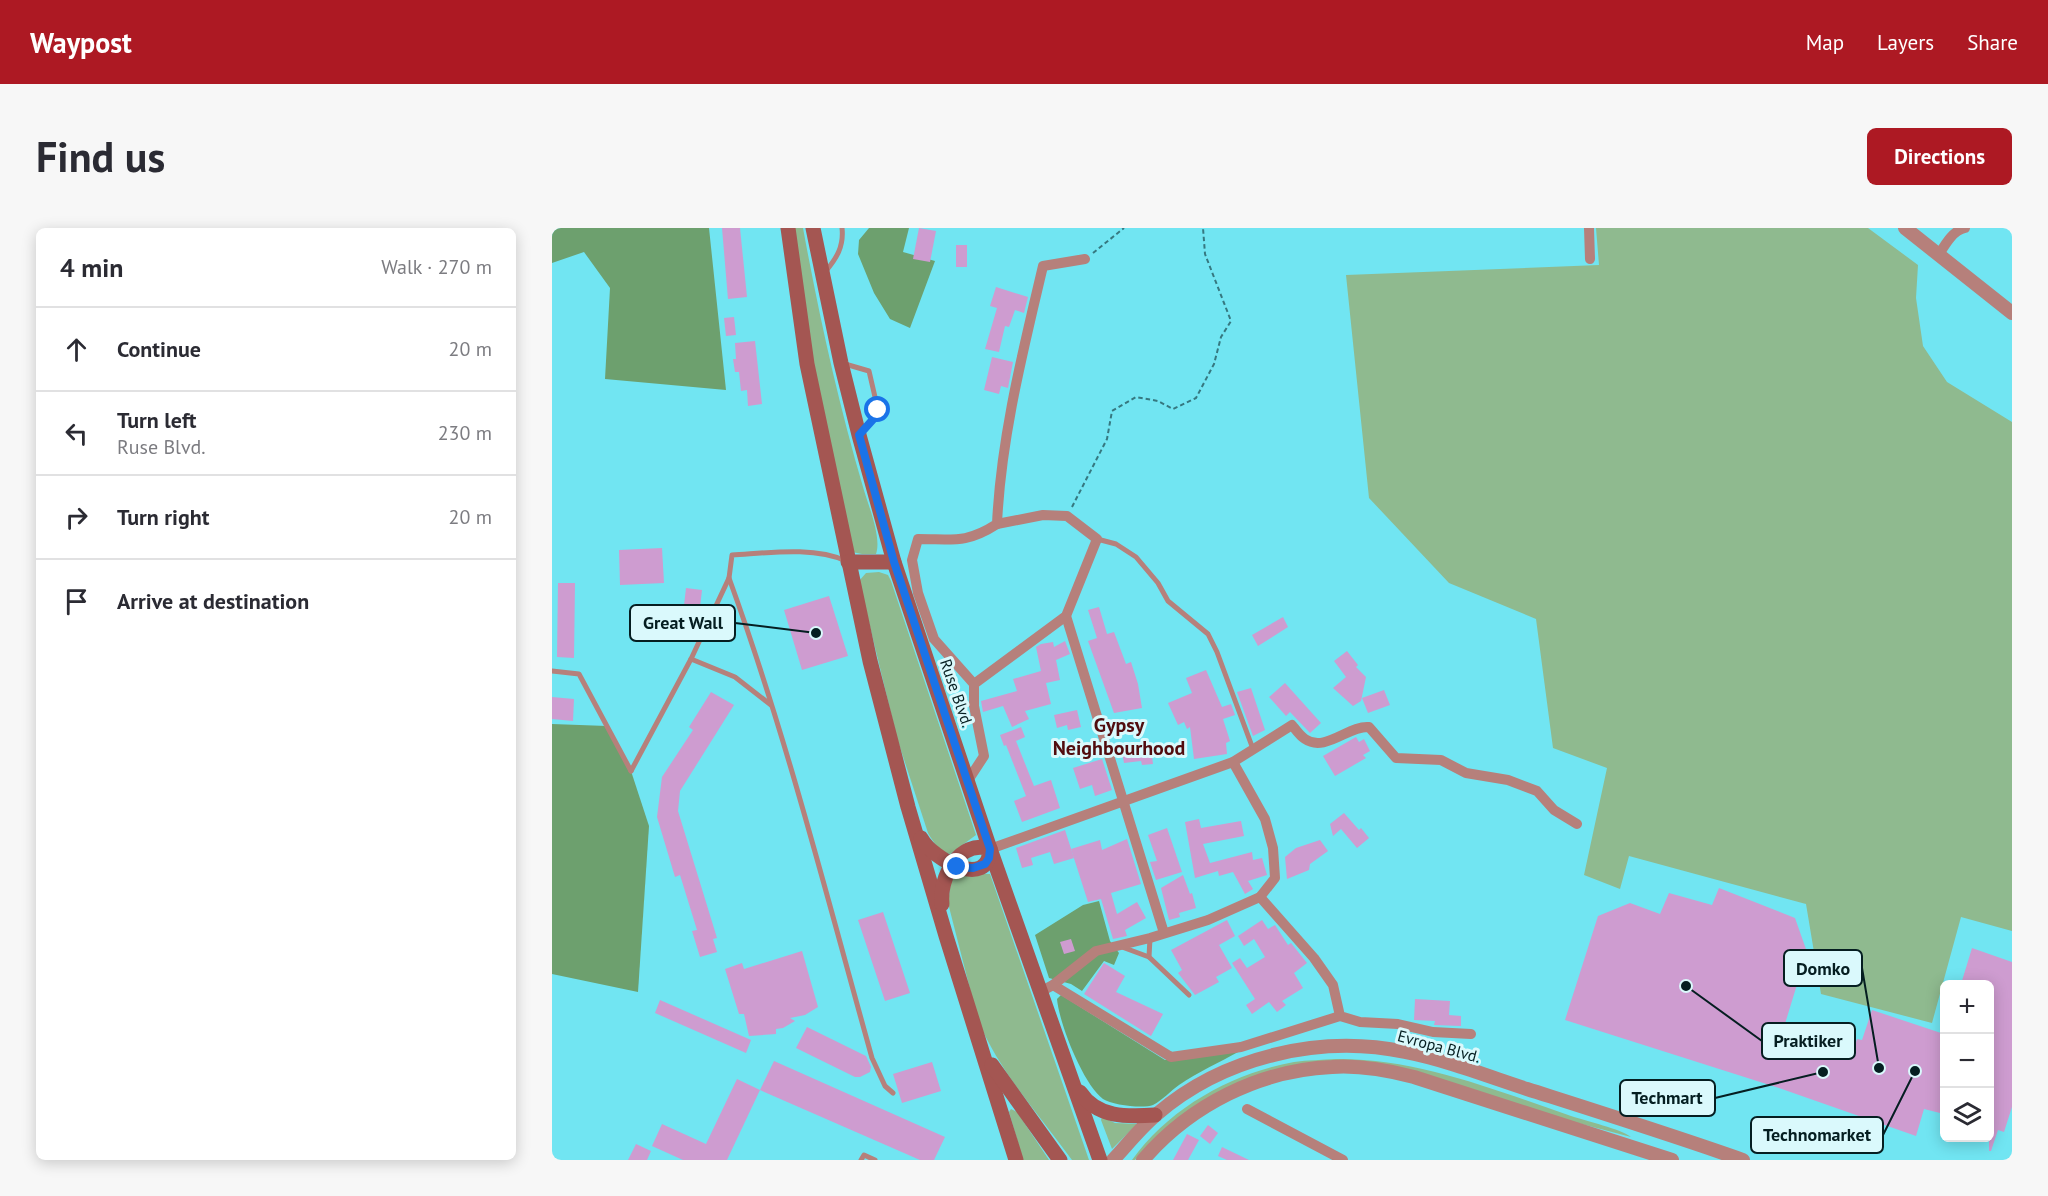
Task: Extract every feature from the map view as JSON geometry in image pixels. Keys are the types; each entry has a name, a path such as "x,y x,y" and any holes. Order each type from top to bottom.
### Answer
{"main road":[{"path":"788,228 807,364 870,661 945,936 1014,1159"},
{"name":"Ruse Blvd.","path":"813,228 841,363 894,562 990,849 1046,988 1071,1080 1100,1160"},
{"path":"848,562 894,562"},
{"path":"908,807 925,844 934,854 952,865 969,868 982,866 988,861 990,849"},
{"path":"945,936 941,892 944,879 952,865"},
{"path":"980,1044 999,1076 1060,1160"},
{"path":"1071,1080 1084,1099 1101,1111 1133,1117 1155,1115"}],"street":[{"path":"1589,228 1590,260"},
{"path":"1905,228 2012,313"},
{"path":"1938,255 1960,228"},
{"path":"997,524 999,485 1015,394 1043,266 1085,259"},
{"path":"968,782 984,756 974,706 974,684 934,639 918,593 912,560 918,539 966,539 979,535 997,524 1043,515 1067,516 1096,539 1065,616 974,684"},
{"path":"1065,616 1164,933"},
{"path":"990,849 1233,762 1292,725 1303,739 1317,743 1331,740 1361,726 1369,727 1396,758 1441,760 1466,772 1508,780 1537,791 1554,810 1577,824"},
{"path":"1233,762 1265,819 1273,848 1275,878 1260,897 1208,920 1150,938 1096,951 1046,988 1171,1057 1241,1047 1340,1016 1360,1022 1398,1024 1433,1032 1471,1034"},
{"path":"1260,897 1314,958 1333,985 1340,1016"},
{"name":"Evropa Blvd.","path":"1113,1160 1155,1115 1200,1084 1250,1062 1308,1049 1342,1046 1361,1046 1405,1052 1427,1058 1743,1160"},
{"path":"1143,1160 1174,1128 1198,1110 1226,1095 1257,1082 1331,1066 1372,1068 1414,1077 1672,1160"},
{"path":"1247,1109 1343,1160"}],"lane":[{"path":"822,275 835,260 844,241 842,228"},
{"path":"841,363 868,371 878,410 877,415 859,435"},
{"path":"1096,539 1116,544 1136,557 1158,583 1168,601 1208,634 1217,652 1253,749"},
{"path":"552,672 579,674 631,771 691,659 729,578 732,555 775,552 832,555 848,562"},
{"path":"729,578 772,706 872,1058 885,1086 893,1094"},
{"path":"691,659 735,677 772,706"},
{"path":"1149,957 1150,938"},
{"path":"1117,946 1149,957 1189,995"},
{"path":"861,1160 864,1155 875,1160"}],"path":[{"path":"1085,259 1124,228"},
{"path":"1067,516 1107,439 1112,411 1136,397 1158,401 1173,409 1196,398 1214,364 1221,337 1231,321 1205,254 1203,228"}],"green space":[{"path":"552,228 709,228 726,390 605,379 610,288 584,252 552,263"},
{"path":"791,228 803,228 837,391 874,521 877,539 876,554 852,552 809,344"},
{"path":"869,228 909,228 903,252 935,261 910,328 890,319 874,293 858,254 859,240"},
{"path":"1596,228 1868,228 1918,265 1916,298 1923,346 1947,382 2012,422 2012,931 1961,917 1944,980 1940,980 1940,994 1932,1023 1821,994 1806,904 1629,856 1620,889 1584,875 1607,768 1553,748 1536,619 1449,583 1369,498 1346,275 1599,265"},
{"path":"879,572 888,575 891,581 976,835 950,854 940,849 928,833 897,738 859,581 866,573"},
{"path":"552,724 607,726 631,771 649,826 638,992 552,974"},
{"path":"956,873 990,874 1089,1160 1072,1160 997,1058 978,1020 948,903 952,875"},
{"path":"1099,901 1110,941 1119,953 1114,965 1104,961 1082,991 1071,984 1049,978 1035,935 1083,905"},
{"path":"1061,995 1165,1060 1240,1051 1186,1080 1153,1105 1135,1106 1113,1103 1103,1099 1095,1091 1080,1067 1062,1023 1057,999"},
{"path":"1336,1059 1396,1064 1455,1077 1612,1128 1631,1137 1555,1117 1462,1087 1335,1065 1199,1103 1164,1130 1135,1160 1132,1160 1164,1124 1183,1109 1225,1084 1271,1067 1294,1062"},
{"path":"1011,1109 1017,1112 1049,1160 1023,1160 1009,1112"},
{"path":"1102,1117 1115,1123 1137,1124 1112,1149 1101,1120"}],"building":[{"path":"722,228 740,228 747,297 728,299"},
{"path":"919,228 936,231 930,262 913,259"},
{"path":"956,245 967,245 967,267 956,267"},
{"path":"996,287 1028,297 1024,313 1015,310 1009,327 1005,326 999,352 985,349 997,308 990,306"},
{"path":"734,317 736,335 726,336 724,318"},
{"path":"755,341 762,404 748,406 747,390 741,391 739,372 735,372 733,359 736,359 735,343"},
{"path":"992,357 1013,362 1008,388 1001,386 999,394 984,390"},
{"path":"662,548 664,583 620,585 619,550"},
{"path":"558,583 575,583 574,658 557,657"},
{"path":"686,588 702,590 698,625 682,623"},
{"path":"829,596 848,656 802,670 784,610"},
{"path":"1099,607 1107,634 1114,632 1126,664 1131,662 1142,708 1114,713 1088,641 1097,638 1088,610"},
{"path":"1283,617 1288,627 1258,646 1252,635"},
{"path":"1065,641 1070,654 1056,660 1060,680 1046,683 1051,704 1025,711 1029,719 1012,727 1003,706 983,712 981,701 1017,691 1013,679 1041,671 1036,647 1053,642 1054,647"},
{"path":"1347,651 1358,665 1356,667 1366,677 1361,701 1353,706 1333,688 1346,677 1334,661"},
{"path":"1206,670 1222,707 1231,704 1235,715 1223,719 1230,741 1226,743 1227,754 1194,759 1190,727 1187,729 1184,722 1178,725 1168,703 1192,693 1186,678"},
{"path":"1285,683 1321,723 1310,733 1290,712 1286,716 1269,697"},
{"path":"1251,688 1265,730 1253,736 1237,692"},
{"path":"1384,690 1390,705 1368,713 1362,698"},
{"path":"711,692 734,705 680,791 678,811 717,938 713,939 717,952 700,957 692,931 697,930 680,875 675,877 657,817 662,777 693,730 689,727"},
{"path":"552,697 574,699 573,721 552,719"},
{"path":"1077,710 1081,727 1068,730 1067,725 1057,728 1054,715"},
{"path":"1021,727 1025,737 1016,741 1034,786 1051,780 1060,808 1022,822 1014,801 1026,796 1000,735"},
{"path":"1356,737 1359,742 1364,739 1370,751 1363,755 1366,758 1335,776 1323,756"},
{"path":"1151,749 1153,764 1142,765 1141,761 1124,763 1122,752"},
{"path":"1102,759 1112,790 1095,796 1092,785 1080,789 1073,768"},
{"path":"1344,813 1369,838 1357,848 1341,829 1333,836 1330,824"},
{"path":"1199,819 1201,828 1241,821 1244,836 1203,844 1210,863 1252,852 1253,860 1262,858 1267,875 1248,881 1253,889 1245,894 1233,872 1219,876 1218,871 1195,878 1185,822"},
{"path":"1167,828 1182,872 1156,880 1150,862 1157,861 1148,835"},
{"path":"1065,830 1074,858 1054,864 1050,852 1031,858 1033,865 1022,868 1016,848"},
{"path":"1127,839 1141,884 1111,893 1117,914 1137,902 1146,918 1125,930 1127,936 1113,939 1101,899 1088,902 1071,849 1100,840 1102,850"},
{"path":"1320,840 1328,851 1310,864 1309,870 1287,879 1285,857 1296,848"},
{"path":"1183,875 1196,908 1179,913 1180,917 1169,920 1161,888"},
{"path":"1719,888 1795,918 1807,952 1784,1027 1854,1048 1857,1039 1862,1040 1872,1010 1940,1033 1940,1113 1924,1109 1916,1136 1779,1088 1565,1020 1598,916 1630,903 1660,914 1669,893 1712,905"},
{"path":"883,912 910,993 885,1001 858,920"},
{"path":"1227,920 1235,936 1219,945 1232,968 1216,977 1219,982 1195,995 1178,973 1182,970 1171,950"},
{"path":"1262,920 1268,929 1275,925 1288,945 1291,943 1307,963 1294,973 1303,988 1282,1001 1286,1005 1277,1012 1269,1002 1252,1014 1246,1005 1255,999 1232,963 1240,958 1247,968 1265,957 1254,939 1244,946 1238,936"},
{"path":"1071,939 1075,951 1064,954 1060,942"},
{"path":"1972,948 2012,962 2012,1107 2004,1132 1998,1130 1994,1142 1994,980 1962,980"},
{"path":"802,951 818,1007 805,1015 790,1018 795,1021 776,1029 776,1034 749,1036 744,1014 739,1014 725,969 742,963 744,969"},
{"path":"1104,963 1125,976 1116,992 1163,1014 1151,1036 1084,994"},
{"path":"1415,999 1450,1001 1449,1015 1461,1016 1461,1026 1434,1025 1435,1021 1414,1020"},
{"path":"660,1000 751,1040 746,1053 655,1013"},
{"path":"807,1027 866,1056 871,1067 870,1072 855,1077 796,1048"},
{"path":"774,1061 945,1137 934,1160 920,1160 760,1090"},
{"path":"932,1062 941,1091 902,1103 893,1074"},
{"path":"737,1079 760,1090 727,1160 683,1160 652,1146 662,1124 706,1144"},
{"path":"1208,1125 1218,1133 1210,1144 1200,1136"},
{"path":"1187,1134 1199,1140 1188,1160 1173,1160"},
{"path":"1989,1142 1994,1142 1991,1151 1989,1151"},
{"path":"636,1144 651,1151 647,1160 628,1160"},
{"path":"1222,1147 1249,1160 1227,1160 1218,1156"}],"place":[{"name":"Great Wall","path":"816,633"},
{"name":"Praktiker","path":"1686,986"},
{"name":"Domko","path":"1879,1068"},
{"name":"Technomarket","path":"1915,1071"},
{"name":"Techmart","path":"1823,1072"}],"district":[{"name":"Gypsy Neighbourhood","path":"1119,736"}],"route":[{"path":"878,410 877,415 859,435 894,562 990,849 989,858 985,864 973,868 957,867"}]}
